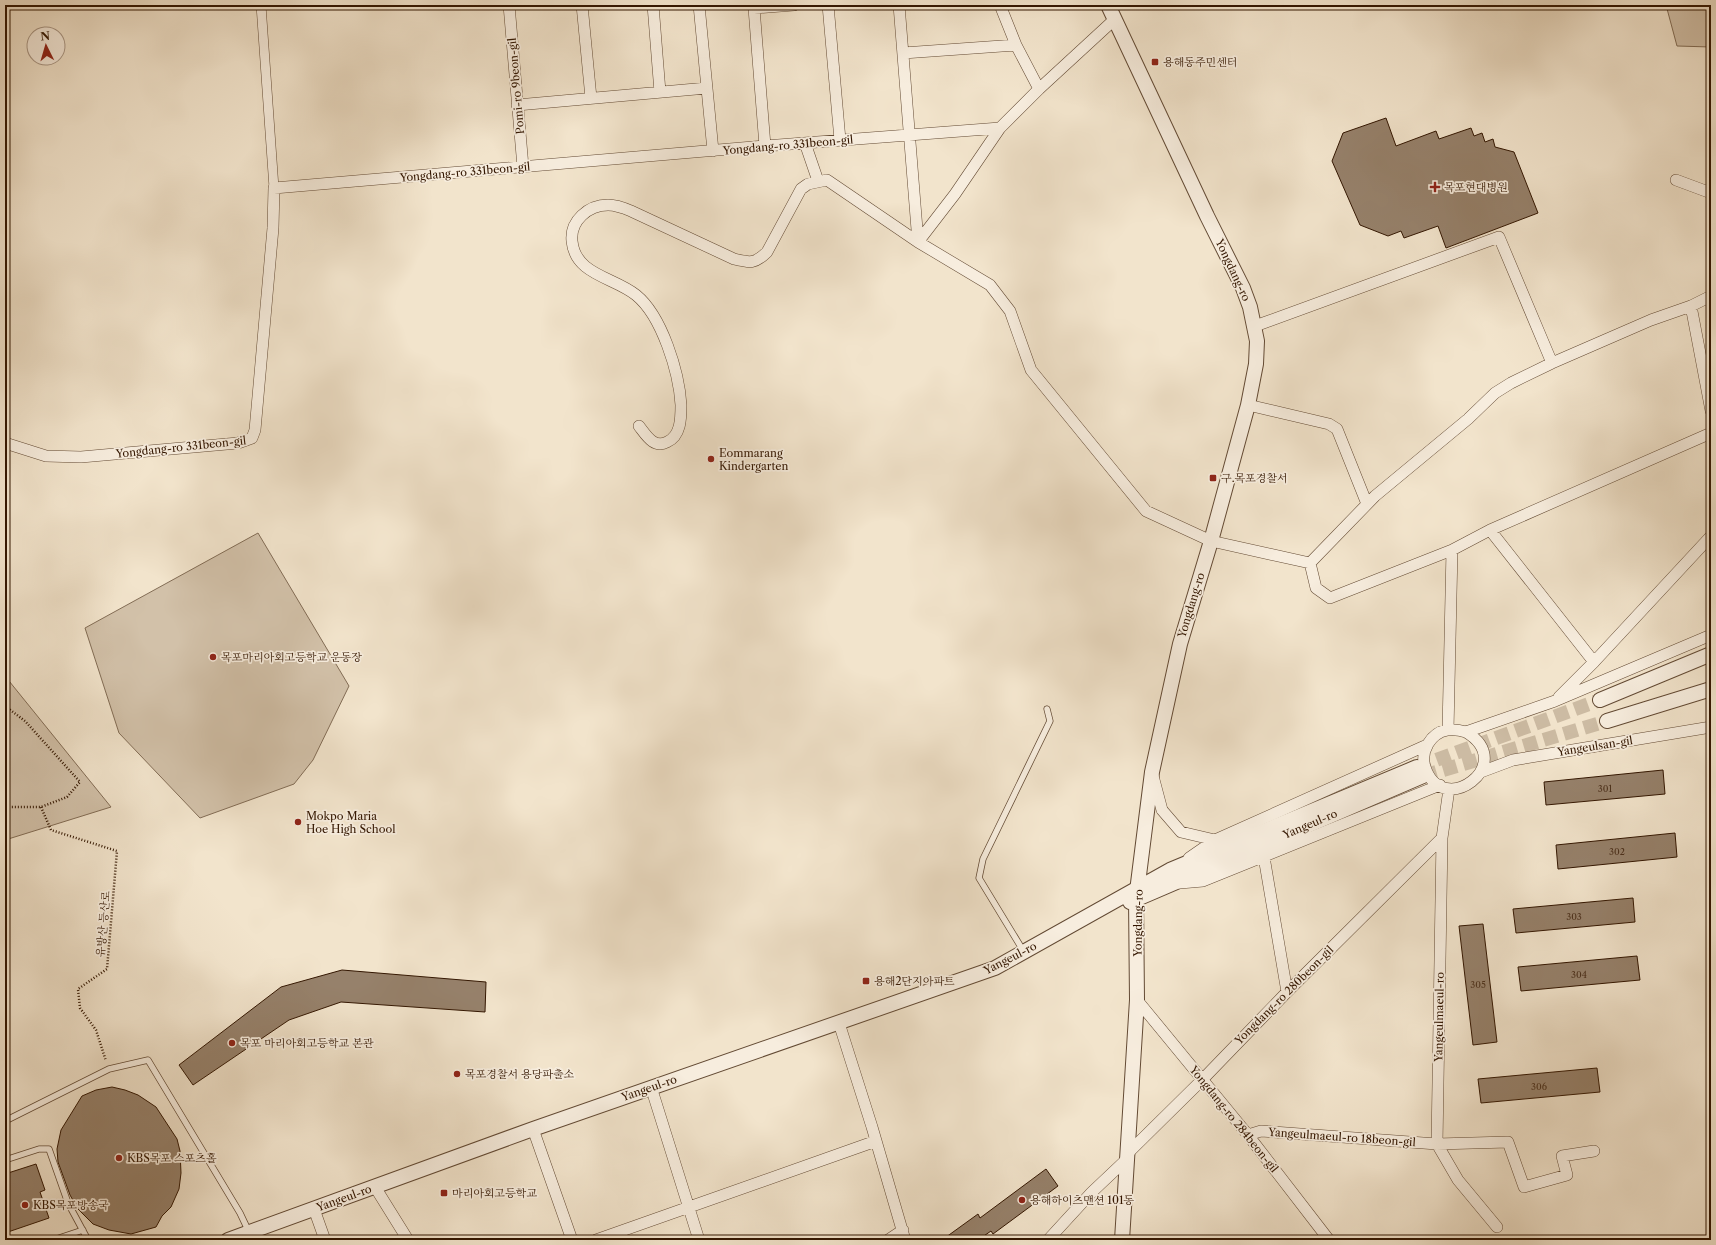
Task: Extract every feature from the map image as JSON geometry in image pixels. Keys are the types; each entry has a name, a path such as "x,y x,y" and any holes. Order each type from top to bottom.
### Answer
{"street":[{"path":"261,5 274,188"},
{"name":"Pomi-ro 9beon-gil","path":"509,5 523,167"},
{"path":"582,5 591,98"},
{"path":"653,5 660,92"},
{"path":"699,5 713,151"},
{"path":"766,146 754,8 794,5"},
{"path":"828,5 840,140"},
{"path":"898,5 918,242"},
{"path":"1000,5 1016,44 1039,89"},
{"name":"Yongdang-ro","path":"1108,5 1207,216 1243,288 1250,307 1257,341 1257,354 1248,405 1211,541 1180,644 1152,772 1137,893 1137,1000 1122,1240"},
{"path":"918,242 955,194 1000,128 1039,89 1115,19"},
{"path":"902,53 1016,44"},
{"path":"517,105 707,88"},
{"name":"Yongdang-ro 331beon-gil","path":"5,442 46,456 81,457 238,443 252,438 255,430 272,244 274,188 766,146 1000,128"},
{"path":"805,143 818,181"},
{"path":"639,426 651,442 658,444 667,442 677,433 681,416 680,399 672,360 658,326 644,303 630,290 591,271 576,257 572,233 577,220 583,214 600,206 616,206 632,211 734,259 750,262 759,260 767,252 801,189 808,184 827,180 918,242 990,285 1010,311 1031,370 1146,511 1211,541 1310,563"},
{"path":"1676,180 1711,193"},
{"path":"1254,326 1499,237 1552,363"},
{"path":"1310,563 1375,496 1468,419 1495,393 1511,383 1552,363 1651,320 1691,306 1711,296"},
{"path":"1691,306 1711,411"},
{"path":"1248,405 1329,424 1337,429 1367,504"},
{"path":"1310,563 1316,588 1330,598 1452,550 1490,530 1711,433"},
{"path":"1490,530 1594,662"},
{"path":"1555,701 1594,662 1711,536"},
{"path":"1448,730 1452,550"},
{"path":"1466,732 1555,701 1711,635"},
{"path":"1600,700 1711,654"},
{"path":"1607,721 1711,689"},
{"name":"Yangeulsan-gil","path":"1481,772 1513,760 1711,727"},
{"path":"1448,730 1466,732 1472,736 1482,748 1483,756 1481,772 1471,784 1459,788 1445,787 1432,780 1424,763 1424,754 1432,738 1440,733 1448,730"},
{"path":"1171,877 1215,840 1428,745"},
{"name":"Yangeul-ro","path":"228,1240 651,1087 840,1023 995,968 1065,929 1171,877 1420,771"},
{"path":"1152,772 1162,810 1181,832 1215,840"},
{"path":"1171,877 1203,881 1445,787"},
{"name":"Yangeulmaeul-ro","path":"1437,1144 1442,838 1445,787"},
{"name":"Yongdang-ro 280beon-gil","path":"1048,1240 1092,1192 1286,992 1442,838"},
{"path":"1264,857 1286,992"},
{"name":"Yongdang-ro 284beon-gil","path":"1137,1000 1248,1135 1328,1240"},
{"path":"840,1023 904,1235 888,1240"},
{"path":"651,1087 699,1240"},
{"path":"533,1129 572,1240"},
{"name":"Yangeulmaeul-ro 18beon-gil","path":"1248,1135 1261,1131 1437,1144 1508,1142 1524,1187 1567,1175 1562,1156 1594,1151"},
{"path":"596,1240 876,1141"},
{"path":"1437,1144 1458,1180 1497,1227"},
{"path":"375,1186 408,1240"},
{"path":"314,1209 325,1240"}],"lane":[{"path":"1024,952 979,878 983,859 1050,721 1047,709"},
{"path":"5,1121 109,1069 148,1060 240,1213 249,1232"},
{"path":"5,1160 39,1149 49,1149 68,1203 88,1240"},
{"path":"53,1240 83,1230"}],"path":[{"path":"5,706 25,721 80,782 67,797 41,807 5,805"},
{"name":"유방산 등산로","path":"41,807 51,830 117,851 107,969 78,989 80,1008 96,1030 109,1069"}],"shaded area":[{"path":"1666,5 1711,5 1711,47 1677,46"},
{"name":"목포마리아회고등학교 운동장","path":"258,533 349,686 313,760 294,784 200,818 119,733 85,628"},
{"path":"5,676 111,807 5,840"}],"building":[{"name":"목포현대병원","path":"1386,118 1396,146 1436,131 1439,139 1471,128 1474,136 1482,133 1485,142 1493,139 1495,147 1514,152 1538,213 1446,248 1438,226 1404,238 1401,231 1388,236 1360,225 1332,161 1343,133"},
{"path":"1663,770 1665,794 1546,805 1544,782"},
{"path":"1675,833 1677,857 1558,869 1556,845"},
{"path":"1633,898 1635,922 1516,933 1513,909"},
{"path":"1483,924 1497,1042 1473,1045 1459,926"},
{"path":"1637,956 1640,980 1521,991 1518,967"},
{"name":"목포 마리아회고등학교 본관","path":"342,970 486,982 485,1012 341,1002 289,1020 193,1085 179,1065 281,987"},
{"path":"1597,1068 1600,1092 1481,1103 1478,1079"},
{"name":"KBS목포 스포츠홀","path":"112,1087 138,1095 156,1107 177,1139 180,1151 181,1173 179,1189 171,1207 162,1216 156,1227 131,1234 109,1230 93,1224 78,1209 70,1195 58,1162 57,1149 61,1130 82,1096 96,1090"},
{"name":"KBS목포방송국","path":"36,1164 45,1190 40,1192 49,1218 5,1233 5,1174"},
{"name":"용해하이츠맨션 101동","path":"1046,1169 1058,1186 993,1234 991,1231 978,1240 942,1240 978,1214 980,1218"}],"tunnel":[{"path":"1417,767 1600,700"},
{"path":"1423,776 1607,721"}],"place":[{"name":"용해동주민센터","path":"1155,62"},
{"name":"목포현대병원","path":"1435,187"},
{"name":"Eommarang Kindergarten","path":"711,459"},
{"name":"구.목포경찰서","path":"1213,478"},
{"name":"목포마리아회고등학교 운동장","path":"213,657"},
{"name":"Mokpo Maria Hoe High School","path":"298,822"},
{"name":"용해2단지아파트","path":"866,981"},
{"name":"목포 마리아회고등학교 본관","path":"232,1043"},
{"name":"목포경찰서 용당파출소","path":"457,1074"},
{"name":"KBS목포 스포츠홀","path":"119,1158"},
{"name":"마리아회고등학교","path":"444,1193"},
{"name":"용해하이츠맨션 101동","path":"1022,1200"},
{"name":"KBS목포방송국","path":"25,1205"}]}
